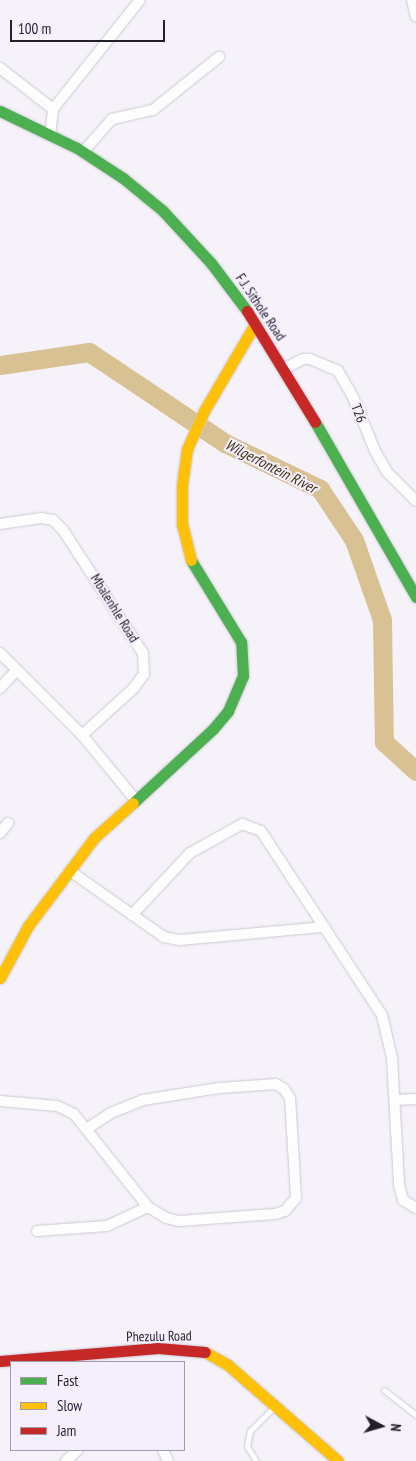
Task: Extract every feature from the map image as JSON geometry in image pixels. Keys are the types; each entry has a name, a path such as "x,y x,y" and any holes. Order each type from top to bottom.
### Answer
{"street":[{"path":"50,135 53,109 140,0"},
{"path":"412,0 416,16"},
{"path":"83,152 112,119 153,110 219,57"},
{"path":"0,68 53,109"},
{"name":"F.J. Sithole Road","path":"0,111 83,152 123,178 163,212 211,263 255,324 284,369 416,597"},
{"path":"0,978 28,926 94,838 134,798 213,729 228,711 243,676 240,642 232,623 192,564 183,531 184,461 190,441 204,411 255,324"},
{"name":"T26","path":"284,369 303,359 310,359 338,371 353,397 375,451 387,472 416,501"},
{"name":"Mbalenhle Road","path":"0,524 41,518 53,520 63,530 143,653 144,674 134,688 82,735"},
{"path":"0,653 82,735 134,798"},
{"path":"0,688 16,671"},
{"path":"0,833 8,823"},
{"path":"132,915 190,853 232,828 248,824 261,831 382,1015 390,1041 400,1194 406,1204 416,1208"},
{"path":"70,871 164,937 180,940 324,927"},
{"path":"0,1101 57,1106 74,1114 88,1128 105,1156 148,1207 159,1216 179,1221 285,1211 296,1198 297,1187 290,1098 284,1088 276,1084 163,1095 125,1106 88,1128"},
{"path":"395,1100 416,1099"},
{"path":"37,1231 107,1226 148,1207"},
{"name":"Phezulu Road","path":"0,1360 192,1348 228,1365 338,1461"},
{"path":"66,1461 77,1451"}],"lane":[{"path":"384,1390 416,1415"},
{"path":"256,1461 247,1446 250,1431 266,1412 276,1407"}],"waterway":[{"name":"Wilgerfontein River","path":"0,365 89,352 225,443 320,489 354,540 382,620 384,742 416,771"}],"traffic: fast":[{"path":"0,111 77,148 123,178 163,211 211,263 247,311"},
{"path":"315,422 416,597"},
{"path":"133,803 213,729 228,711 243,676 241,642 191,560"}],"traffic: slow":[{"path":"191,560 182,524 182,485 187,449 204,411 255,324"},
{"path":"0,978 28,926 94,838 133,803"},
{"path":"205,1352 228,1365 338,1461"}],"traffic: jam":[{"path":"247,311 315,422"},
{"path":"0,1361 158,1348 205,1352"}]}
